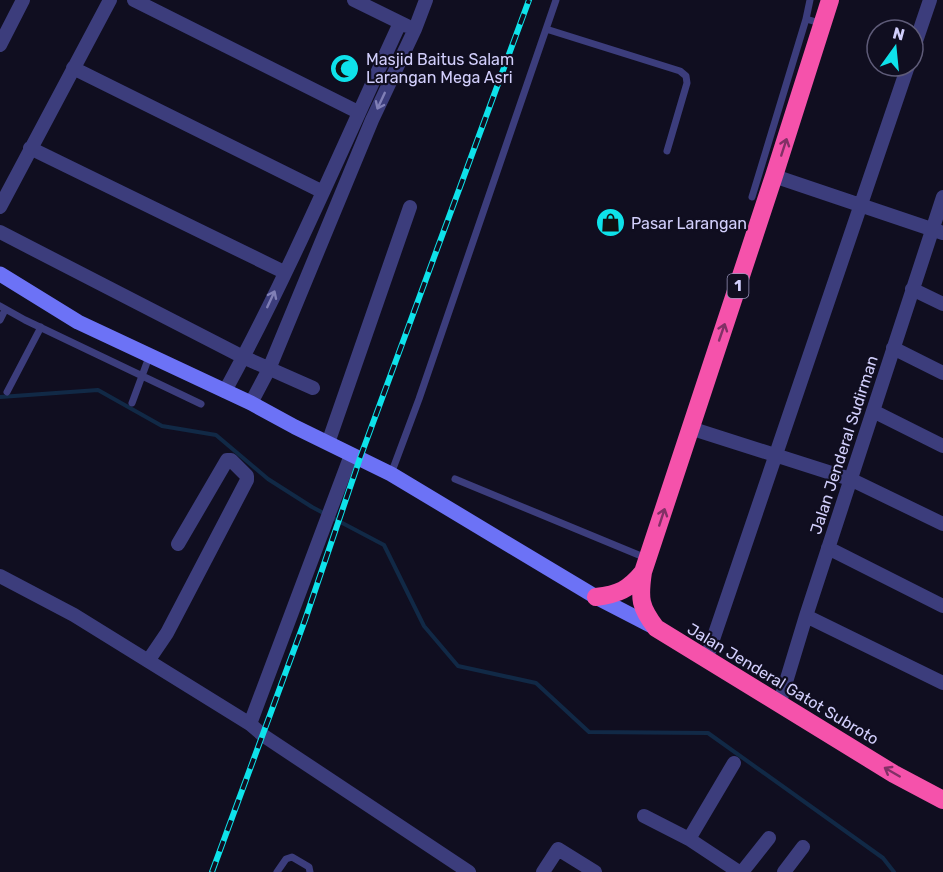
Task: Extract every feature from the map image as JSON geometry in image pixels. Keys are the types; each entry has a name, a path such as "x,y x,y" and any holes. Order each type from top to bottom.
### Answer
{"highway":[{"name":"1","path":"646,566 774,177 814,21 830,0"},
{"path":"596,597 610,595 630,587 646,566"},
{"name":"Jalan Jenderal Gatot Subroto","path":"646,566 641,600 644,612 656,628 894,774 943,800"}],"main road":[{"path":"0,274 78,322 251,403 391,474 596,597 656,628"}],"street":[{"path":"0,45 23,0"},
{"path":"0,207 110,0"},
{"path":"134,0 358,112"},
{"path":"354,0 415,29"},
{"path":"251,403 269,369 372,120 415,29 426,0"},
{"path":"924,18 930,0"},
{"path":"225,391 323,192 400,22"},
{"path":"73,69 323,192"},
{"path":"706,660 904,78"},
{"path":"30,148 284,272"},
{"path":"774,177 938,230"},
{"name":"Jalan Jenderal Sudirman","path":"779,705 912,289 938,230 943,197"},
{"path":"328,444 410,207"},
{"path":"0,232 243,357 313,388"},
{"path":"298,242 318,252"},
{"path":"912,289 943,304"},
{"path":"893,348 943,373"},
{"path":"873,411 943,446"},
{"path":"690,428 850,479 943,524"},
{"path":"250,724 351,455"},
{"path":"148,661 167,633 247,480 247,476 231,460 227,460 178,544"},
{"path":"828,548 943,606"},
{"path":"0,576 74,615 250,724 264,736 469,872"},
{"path":"806,615 943,683"},
{"path":"689,839 734,763"},
{"path":"644,816 689,839 740,872 769,838"},
{"path":"784,872 802,847"},
{"path":"543,872 558,849 595,872"}],"lane":[{"path":"391,474 423,390 556,0"},
{"path":"752,197 814,21 810,0"},
{"path":"546,29 680,71 686,76 687,83 667,151"},
{"path":"0,320 3,308 201,404"},
{"path":"7,392 41,327"},
{"path":"132,403 149,357"},
{"path":"455,479 646,566"},
{"path":"278,872 286,859 292,857 309,867 310,872"}],"waterway":[{"path":"0,397 98,390 162,426 216,435 268,479 312,507 384,545 424,626 458,666 536,683 589,732 708,733 883,858 894,872"}],"railway":[{"path":"212,872 305,620 360,458 529,0"}],"place":[{"name":"Masjid Baitus Salam Larangan Mega Asri","path":"345,68"},
{"name":"Pasar Larangan","path":"610,223"}]}
